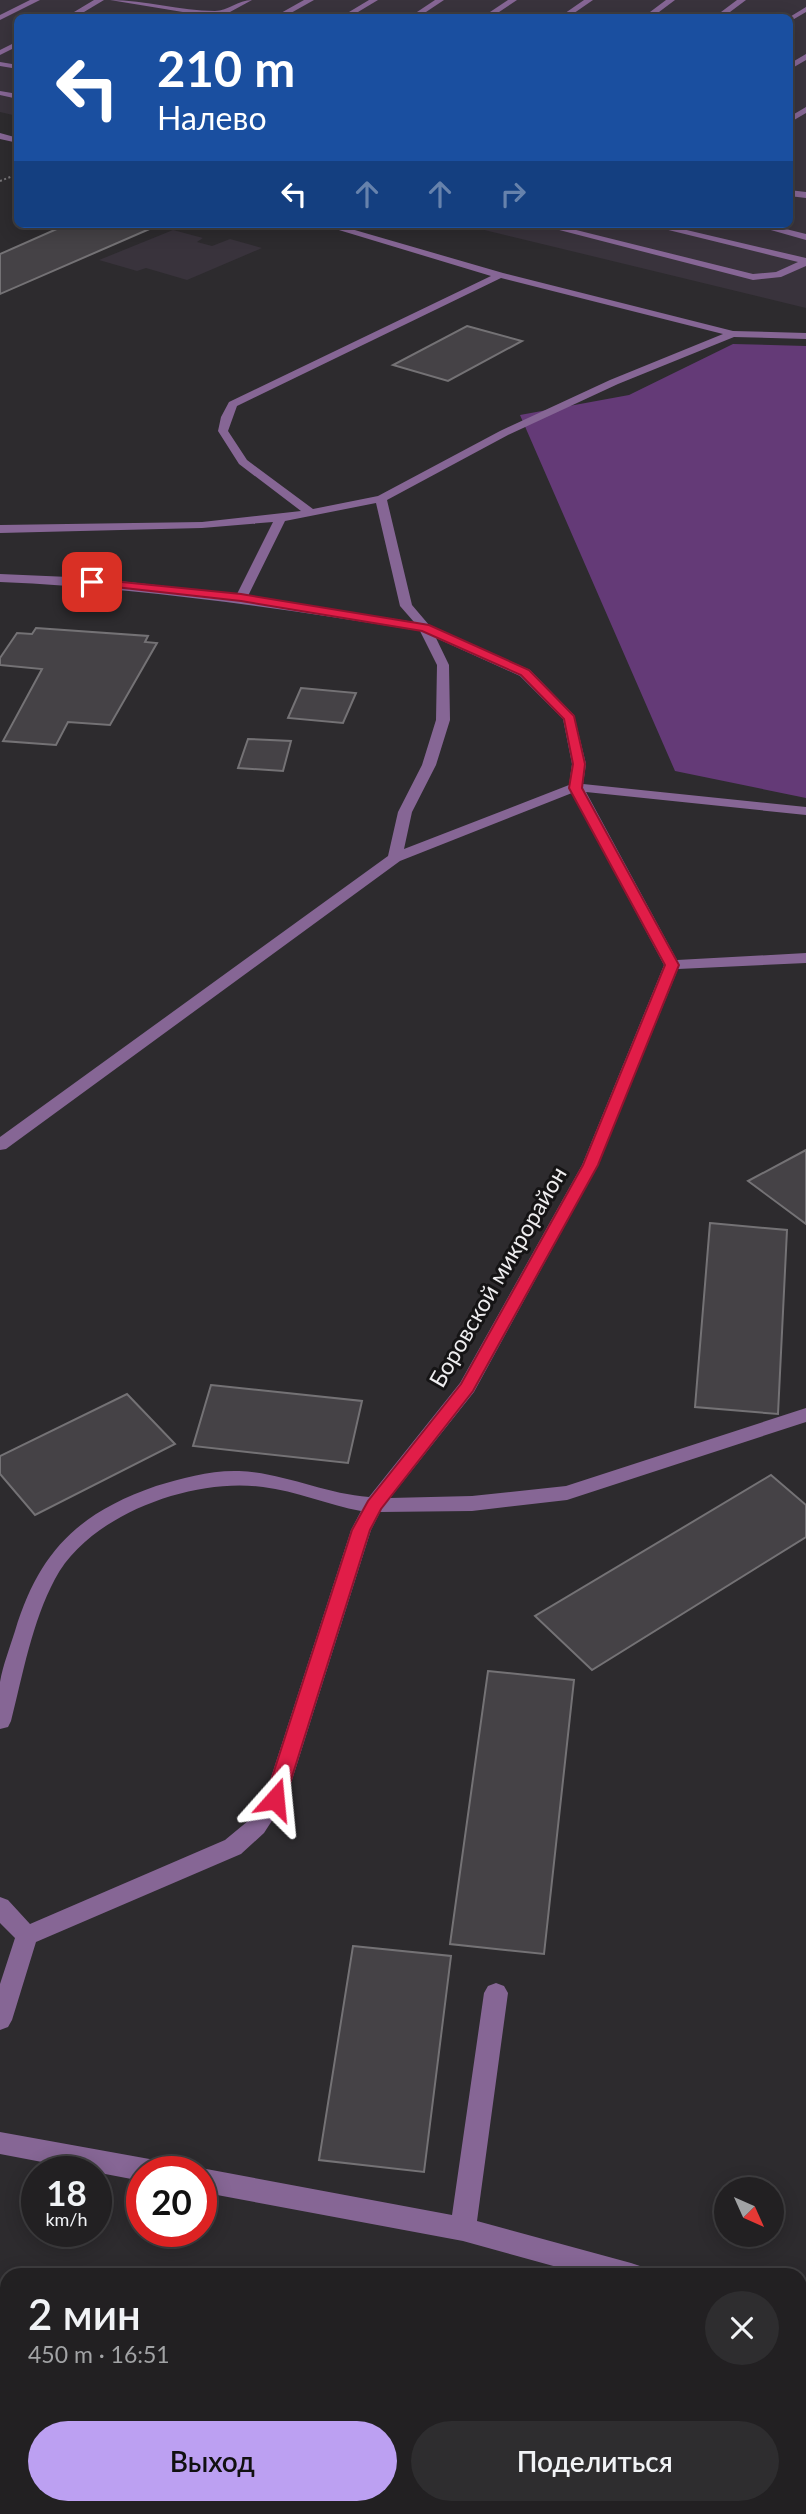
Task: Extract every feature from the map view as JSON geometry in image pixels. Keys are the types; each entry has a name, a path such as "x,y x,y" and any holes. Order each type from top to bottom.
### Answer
{"lane":[{"path":"0,18 36,0"},
{"path":"74,14 100,0"},
{"path":"114,0 205,14"},
{"path":"150,12 173,0"},
{"path":"220,14 248,0"},
{"path":"283,14 310,0"},
{"path":"349,14 373,0"},
{"path":"417,14 440,0"},
{"path":"490,14 513,0"},
{"path":"567,14 589,0"},
{"path":"651,14 671,0"},
{"path":"722,14 742,0"},
{"path":"795,117 806,109"},
{"path":"338,228 500,275 733,334 806,336"},
{"path":"557,228 753,277 778,275 806,262"},
{"path":"666,228 806,262"},
{"path":"771,228 806,237"},
{"path":"310,512 243,462 223,431 233,404 500,275"},
{"path":"0,529 202,525 281,518 381,499 503,433 614,382 733,334"},
{"path":"381,499 406,606 425,628 443,665 443,720 429,765 405,812 395,858"},
{"path":"241,598 281,518"},
{"path":"0,536 24,528"},
{"path":"0,578 92,582 241,598 425,628 525,673 569,718 579,764 576,788 672,965 806,958"},
{"path":"0,1145 395,858 576,788 806,811"},
{"name":"Боровской микрорайон","path":"27,1936 233,1847 256,1827 275,1799 361,1530 374,1505 467,1387 590,1165 672,965"},
{"path":"0,1721 38,1594 51,1567 69,1545 102,1521 167,1490 200,1480 233,1477 264,1480 374,1505 497,1502 568,1493 806,1415"},
{"path":"0,1907 27,1936 0,2020"},
{"path":"463,2229 496,1993"},
{"path":"0,2143 126,2167"},
{"path":"217,2183 463,2229 605,2268"}],"shaded area":[{"path":"0,0 806,0 806,308 476,228 793,228 793,14 14,14 14,115 0,112"},
{"path":"173,230 203,238 197,242 212,246 230,239 262,248 187,280 146,268 137,271 99,260"},
{"path":"733,344 806,346 806,798 675,771 520,415 629,395"}],"building":[{"path":"59,228 152,228 0,294 0,254"},
{"path":"467,326 522,341 448,381 393,365"},
{"path":"36,628 148,636 145,642 157,643 110,725 68,722 56,745 3,741 42,669 0,665 0,658 17,633 32,634"},
{"path":"301,688 356,693 343,723 288,718"},
{"path":"248,739 291,741 283,771 238,768"},
{"path":"806,1150 806,1224 748,1181"},
{"path":"710,1223 787,1230 778,1414 695,1407"},
{"path":"211,1385 362,1401 348,1463 193,1446"},
{"path":"127,1394 175,1444 35,1515 0,1474 0,1456"},
{"path":"771,1475 806,1505 806,1537 592,1670 535,1616"},
{"path":"488,1671 574,1680 544,1954 450,1944"},
{"path":"353,1946 451,1956 424,2172 319,2160"}],"route":[{"path":"92,582 241,598 380,618 425,628 525,673 569,718 579,764 576,788 672,965 590,1165 467,1387 374,1505 361,1530 275,1799"}]}
